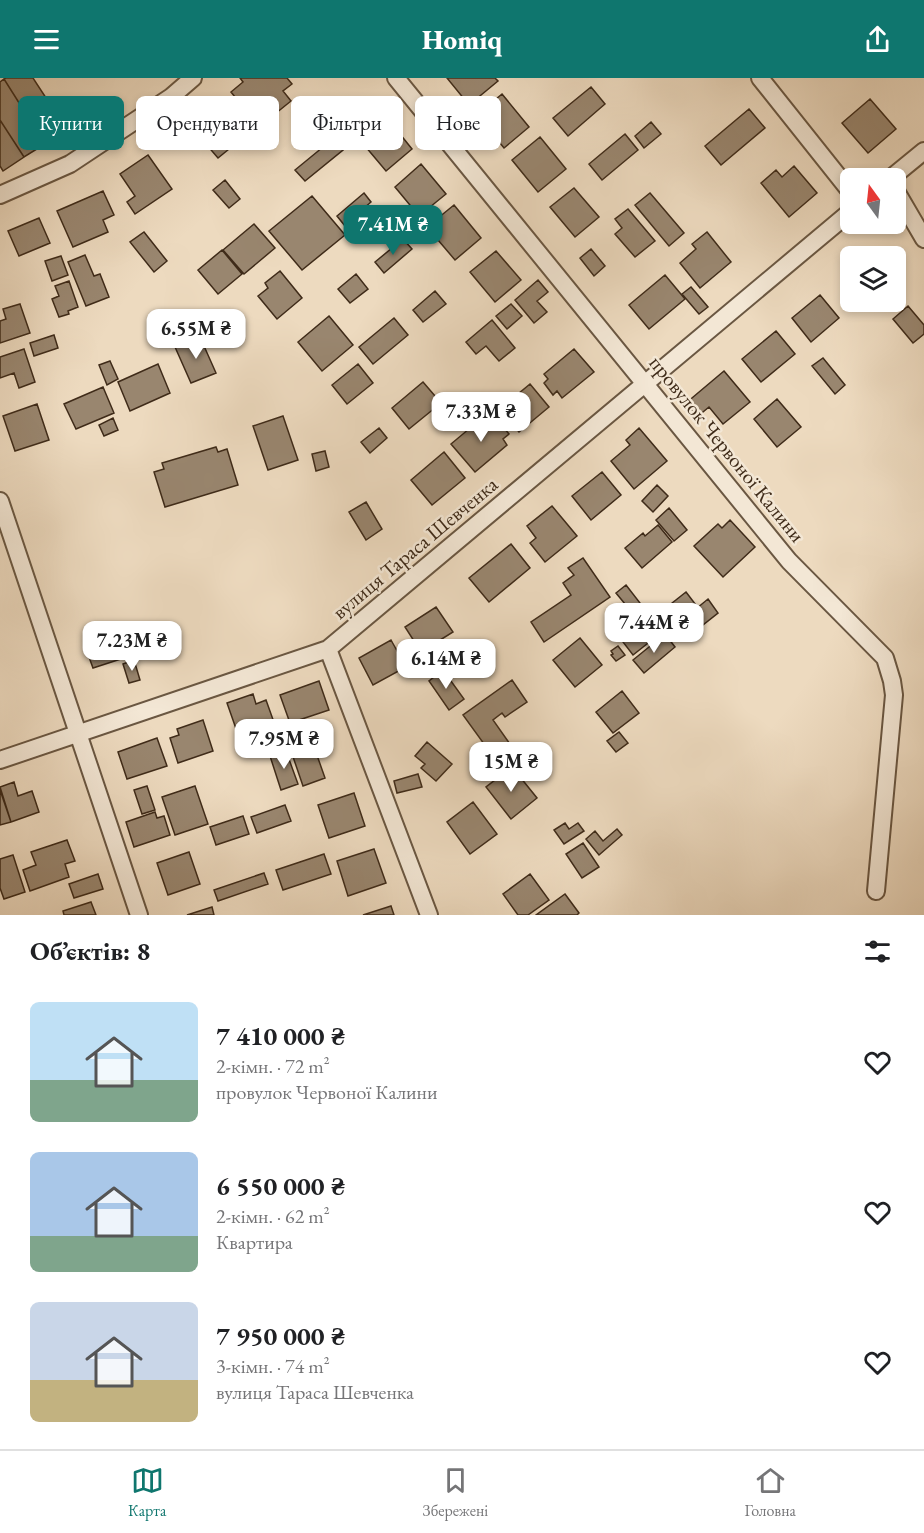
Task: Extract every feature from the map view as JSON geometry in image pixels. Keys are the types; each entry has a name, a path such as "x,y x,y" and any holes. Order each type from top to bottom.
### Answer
{"street":[{"path":"0,195 70,164 171,97 193,78"},
{"name":"провулок Червоної Калини","path":"396,78 789,561 885,658 894,695 876,891"},
{"path":"759,78 840,179"},
{"path":"903,168 924,151"},
{"path":"906,208 924,239"},
{"name":"вулиця Тараса Шевченка","path":"0,760 328,649 840,220"},
{"path":"0,501 139,915"},
{"path":"328,649 429,915"}],"building":[{"path":"33,78 45,96 18,96 18,101 4,79"},
{"path":"240,78 287,78 292,84 283,91 291,101 279,111 279,96 234,96 231,92 243,82"},
{"path":"447,78 495,78 498,81 480,96 462,96"},
{"path":"4,79 18,101 18,148 0,120 0,82"},
{"path":"591,87 605,104 568,136 553,118"},
{"path":"502,94 529,127 504,148 501,144 500,96"},
{"path":"870,99 896,129 868,153 842,123"},
{"path":"749,109 765,128 721,165 705,146"},
{"path":"0,120 24,157 3,171 0,166"},
{"path":"651,122 661,134 644,148 635,136"},
{"path":"625,134 638,150 602,180 589,164"},
{"path":"540,137 566,169 538,192 512,160"},
{"path":"403,138 412,149 386,171 368,150 403,150"},
{"path":"19,150 35,150 24,157"},
{"path":"211,150 228,150 218,158"},
{"path":"319,150 343,150 305,181 295,170"},
{"path":"148,155 172,189 135,214 127,202 135,196 120,174"},
{"path":"421,164 446,194 419,216 395,187"},
{"path":"794,166 817,193 789,217 761,183 776,170 782,177"},
{"path":"225,180 240,199 229,208 213,190"},
{"path":"574,188 599,217 575,237 550,207"},
{"path":"103,191 114,215 103,220 108,232 73,247 57,211"},
{"path":"364,193 371,202 363,209 369,215 349,231 337,216"},
{"path":"650,193 684,233 669,246 635,205"},
{"path":"312,196 345,235 302,270 269,231"},
{"path":"454,205 481,238 455,260 427,227"},
{"path":"628,209 655,241 635,257 615,234 622,228 615,219"},
{"path":"39,218 50,243 19,256 8,231"},
{"path":"254,224 275,248 244,274 223,250"},
{"path":"144,232 167,261 154,272 130,242"},
{"path":"707,232 731,262 700,288 680,263 696,249 692,244"},
{"path":"403,239 412,249 384,273 375,262"},
{"path":"591,249 605,266 594,276 580,258"},
{"path":"222,250 242,274 218,294 198,270"},
{"path":"496,251 521,280 495,302 470,272"},
{"path":"85,255 94,276 100,274 109,297 86,306 68,262"},
{"path":"61,256 68,275 52,281 45,261"},
{"path":"280,271 302,298 277,319 258,296 268,288 265,283"},
{"path":"356,274 368,289 350,303 338,289"},
{"path":"665,275 685,299 649,329 629,305"},
{"path":"538,280 548,292 537,301 547,312 534,323 515,300"},
{"path":"69,281 78,307 68,311 69,314 59,317 52,299 59,296 55,286"},
{"path":"691,287 708,307 699,314 682,294"},
{"path":"435,291 446,304 423,322 413,310"},
{"path":"820,295 839,318 811,342 792,318"},
{"path":"20,304 30,333 0,343 0,321 6,319 3,309"},
{"path":"511,304 522,316 507,329 496,316"},
{"path":"908,306 924,325 924,334 913,343 893,319 901,312 906,312"},
{"path":"329,316 353,345 322,371 298,342"},
{"path":"394,318 408,335 373,364 359,347"},
{"path":"492,320 515,348 499,361 486,346 476,354 466,342"},
{"path":"776,331 795,354 761,382 742,359"},
{"path":"54,335 58,348 34,356 30,343"},
{"path":"200,337 216,373 191,383 175,347"},
{"path":"24,349 35,382 19,388 14,373 0,378 0,357"},
{"path":"574,349 594,372 562,398 557,391 553,395 544,383 548,379 544,374"},
{"path":"823,358 845,385 835,394 812,366"},
{"path":"110,361 118,379 107,385 99,365"},
{"path":"158,364 170,393 130,411 118,382"},
{"path":"358,364 373,383 347,404 332,385"},
{"path":"724,371 750,402 723,424 709,407 697,417 686,403"},
{"path":"423,382 441,403 409,429 392,408"},
{"path":"530,384 549,407 519,432 500,409"},
{"path":"103,387 114,413 76,429 64,404"},
{"path":"777,399 801,427 777,447 754,419"},
{"path":"37,404 49,440 15,451 3,416"},
{"path":"283,416 298,460 268,470 253,426"},
{"path":"495,417 509,434 503,439 507,445 475,472 451,444 482,418 486,424"},
{"path":"113,418 118,430 104,436 99,425"},
{"path":"379,428 387,438 370,453 361,442"},
{"path":"639,428 667,461 634,489 611,461 630,445 626,440"},
{"path":"216,447 218,452 227,449 238,485 165,507 154,472 164,469 162,463"},
{"path":"325,451 329,467 316,471 312,454"},
{"path":"444,452 465,478 432,505 411,480"},
{"path":"602,472 621,495 591,520 572,496"},
{"path":"657,485 668,496 653,512 642,501"},
{"path":"366,502 382,529 366,540 349,512"},
{"path":"552,506 577,536 545,562 530,543 536,538 527,526"},
{"path":"669,508 687,530 674,541 656,520"},
{"path":"730,520 755,547 723,577 694,546 718,524 722,528"},
{"path":"658,525 672,542 642,568 625,548 643,533 645,536"},
{"path":"511,544 530,568 489,602 469,578"},
{"path":"583,558 610,597 544,642 531,622 571,595 563,583 574,575 568,568"},
{"path":"626,585 640,603 630,610 616,593"},
{"path":"686,592 696,605 633,655 623,642"},
{"path":"708,599 718,613 684,640 674,627"},
{"path":"436,607 453,632 421,652 405,627"},
{"path":"120,626 130,656 93,668 85,646 104,640 101,632"},
{"path":"665,634 675,647 644,673 633,660"},
{"path":"580,638 602,665 575,687 553,660"},
{"path":"391,640 406,667 373,685 359,658"},
{"path":"618,646 625,655 616,661 611,651"},
{"path":"134,660 140,680 129,683 123,664"},
{"path":"443,670 464,699 449,710 429,681"},
{"path":"512,680 527,702 505,717 502,713 493,720 517,754 500,766 463,715"},
{"path":"319,681 329,710 290,723 280,695"},
{"path":"622,691 639,713 613,733 596,712"},
{"path":"253,694 256,704 266,700 276,728 240,740 227,703"},
{"path":"203,720 213,751 178,763 170,738 179,735 177,729"},
{"path":"619,732 628,743 616,752 607,741"},
{"path":"157,738 167,766 127,779 118,752"},
{"path":"312,741 325,778 303,786 290,748"},
{"path":"427,742 452,764 436,781 421,768 425,764 415,756"},
{"path":"286,751 298,784 281,790 270,756"},
{"path":"512,767 537,798 511,819 486,787"},
{"path":"418,774 422,787 397,793 394,781"},
{"path":"14,782 18,796 32,791 39,812 11,822 0,787"},
{"path":"147,786 155,810 142,814 134,790"},
{"path":"195,786 208,824 175,835 162,797"},
{"path":"0,790 11,822 0,825"},
{"path":"354,793 365,826 329,838 318,805"},
{"path":"473,802 497,834 470,854 447,822"},
{"path":"285,805 291,821 257,833 251,817"},
{"path":"155,812 157,818 164,816 170,835 134,847 126,822"},
{"path":"243,816 249,834 216,845 210,827"},
{"path":"565,823 569,829 578,823 584,831 564,844 554,830"},
{"path":"617,829 622,835 599,855 586,839 595,831 603,841"},
{"path":"67,840 75,861 65,864 69,877 30,891 23,870 36,865 31,852"},
{"path":"583,843 599,867 582,878 566,854"},
{"path":"374,849 386,883 348,896 337,861"},
{"path":"189,852 200,884 168,895 157,863"},
{"path":"324,854 331,874 283,890 276,870"},
{"path":"13,855 25,892 4,899 0,888 0,859"},
{"path":"264,873 268,884 218,901 214,890"},
{"path":"98,874 103,889 74,898 69,884"},
{"path":"530,874 549,900 528,915 518,915 503,894"},
{"path":"565,894 579,913 577,915 536,915"},
{"path":"91,902 96,915 64,915 63,911"},
{"path":"391,906 394,915 363,915"},
{"path":"212,907 214,915 187,915"}]}
